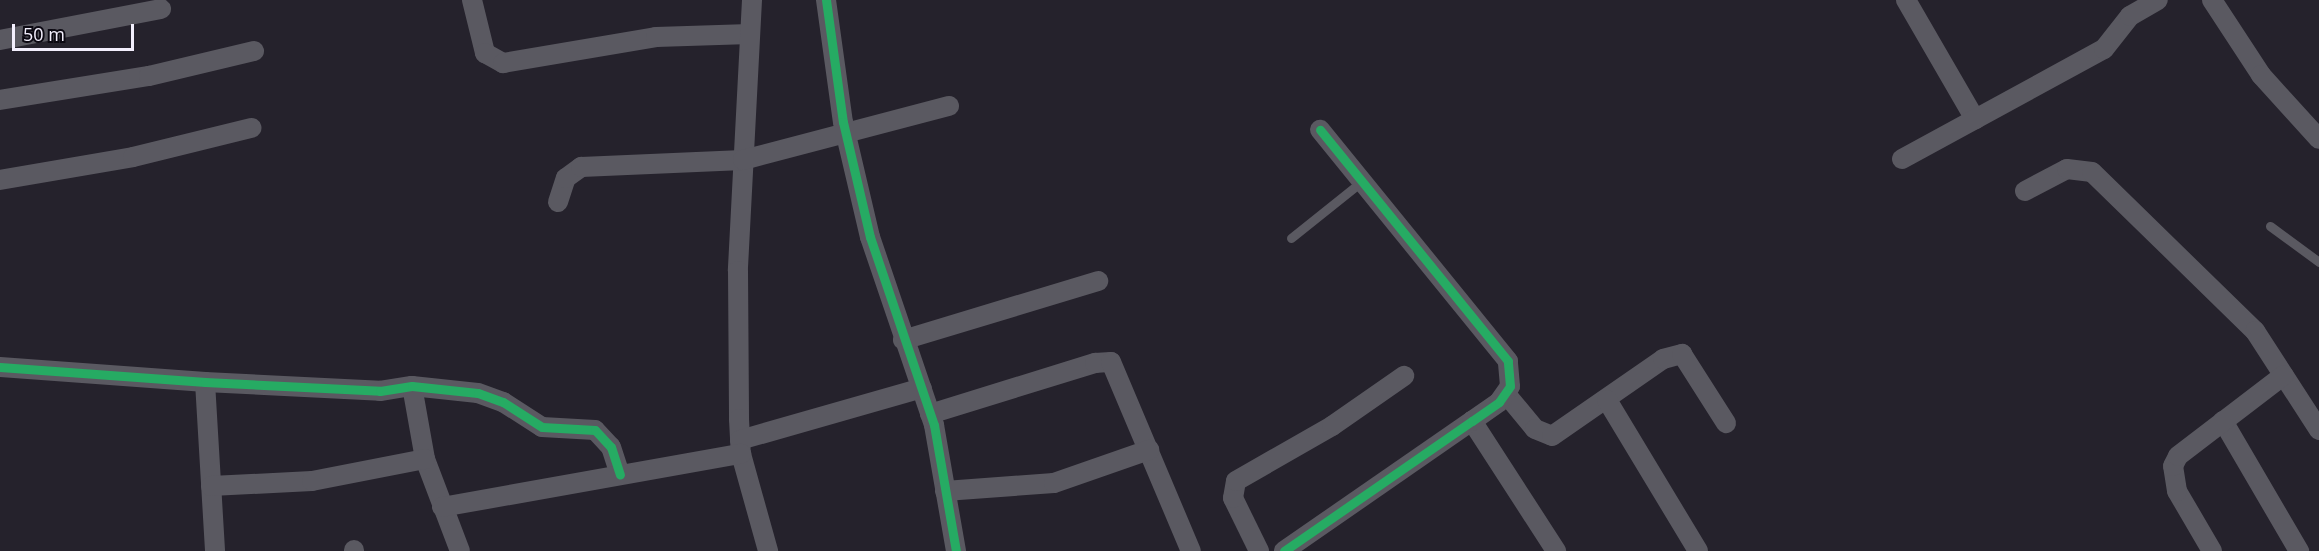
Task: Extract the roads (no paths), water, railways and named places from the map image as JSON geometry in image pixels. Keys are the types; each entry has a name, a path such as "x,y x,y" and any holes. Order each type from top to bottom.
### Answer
{"street":[{"path":"472,0 485,53 503,63 656,37 750,34"},
{"path":"752,0 743,160 740,447 768,551"},
{"path":"826,0 831,59 870,237 903,340 930,414 956,551"},
{"path":"1906,0 1975,119"},
{"path":"1902,159 2112,44 2130,16 2158,0"},
{"path":"2212,0 2261,75 2319,139"},
{"path":"0,40 161,9"},
{"path":"0,100 148,76 254,51"},
{"path":"558,202 566,178 581,167 743,160 847,135 949,106"},
{"path":"0,180 133,157 251,128"},
{"path":"1320,130 1360,183 1508,360 1506,394 1543,435 1561,432 1663,359 1682,354 1726,423"},
{"path":"2025,191 2067,169 2092,172 2255,331 2319,430"},
{"path":"903,340 1098,281"},
{"path":"930,414 1103,361 1115,368 1191,551"},
{"path":"0,367 205,382 380,391 412,386 490,396 542,428 595,430 611,447 620,475"},
{"path":"2212,551 2177,491 2173,466 2178,456 2284,375"},
{"path":"1260,551 1233,498 1236,481 1324,431 1404,376"},
{"path":"205,382 214,551"},
{"path":"412,386 425,459 460,551"},
{"path":"442,507 620,475 740,447 922,388"},
{"path":"1284,551 1472,421 1506,394"},
{"path":"1607,400 1698,551"},
{"path":"1472,421 1556,551"},
{"path":"2223,421 2299,551"},
{"path":"945,491 1054,483 1149,450"},
{"path":"211,486 312,481 425,459"}],"lane":[{"path":"1291,238 1360,183"},
{"path":"2270,226 2319,262"}]}
